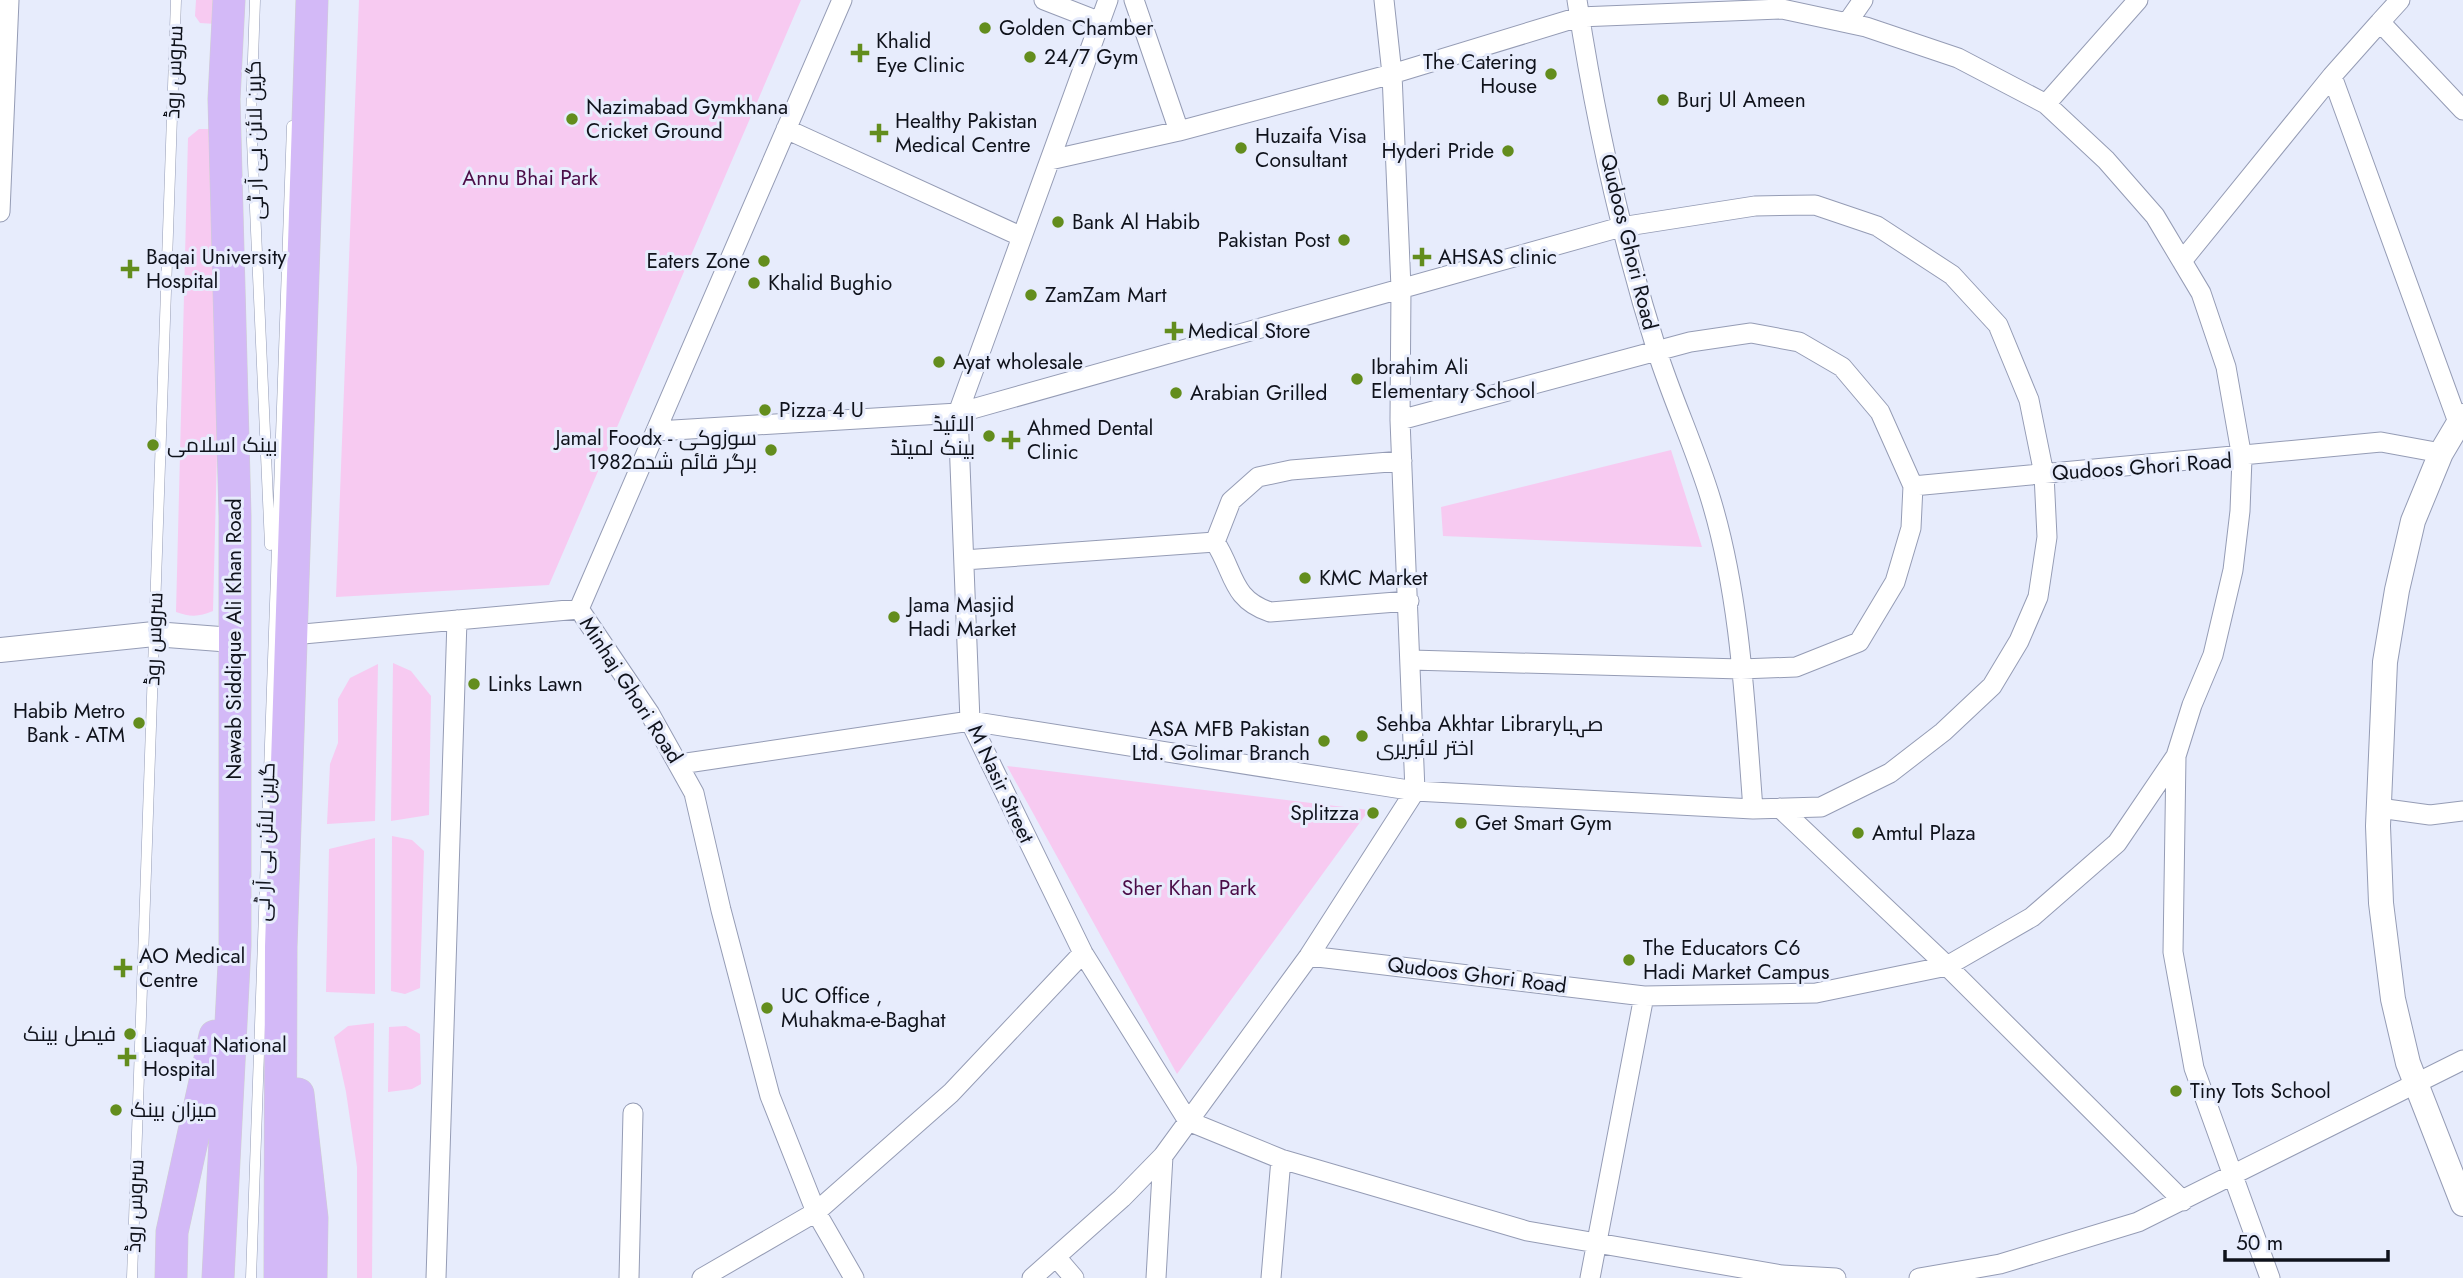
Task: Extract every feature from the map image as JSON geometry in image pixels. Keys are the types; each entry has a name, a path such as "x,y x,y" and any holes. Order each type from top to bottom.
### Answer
{"main road":[{"name":"Nawab Siddique Ali Khan Road","path":"218,1277 235,945 235,516 224,99 229,0"},
{"path":"265,1277 281,947 282,625 312,0"},
{"path":"171,1278 172,1232 235,945"},
{"path":"281,947 312,1218 311,1278"}],"street":[{"name":"Minhaj Ghori Road","path":"842,0 579,609 650,714 694,793 721,910 770,1096 816,1212 854,1278"},
{"path":"1044,0 1098,21"},
{"name":"M Nasir Street","path":"1108,0 1098,21 958,413 970,721 1083,953 1188,1121"},
{"path":"1134,0 1179,131"},
{"path":"1032,1278 1122,1198 1163,1156 1309,956 1415,790 1400,420 1401,288 1392,74 1384,0"},
{"path":"1847,23 1863,0"},
{"path":"2046,104 2137,0"},
{"path":"2182,261 2332,76 2400,0"},
{"path":"1050,160 1179,131 1392,74 1578,8 1782,9 1847,23 1958,58 2046,104 2106,160 2155,216 2202,293 2226,367 2242,458 2381,442 2441,453"},
{"name":"Qudoos Ghori Road","path":"1578,8 1621,227 1657,350 1711,500 1729,577 1741,669 1753,809"},
{"path":"0,212 6,10"},
{"path":"2380,22 2463,110"},
{"path":"2332,76 2461,421 2441,453 2413,521 2395,602 2385,662 2379,808 2381,903 2393,999 2416,1082 2463,1204"},
{"path":"786,129 1021,237"},
{"path":"657,431 958,413 1621,227 1755,206 1815,205 1877,226 1952,275 1998,325 2029,400 2044,474 2047,537 2038,597 2019,641 1992,686 1943,732 1890,773 1821,807 1753,809 1415,790 970,721 680,764"},
{"path":"1400,420 1657,350 1751,333 1799,342 1842,367 1880,412 1913,486 1911,528 1895,582 1859,642 1796,667 1741,669 1411,660"},
{"name":"Qudoos Ghori Road","path":"1309,956 1644,996 1816,993 1947,966 2032,917 2117,844 2176,756 2192,705 2213,655 2233,570 2240,511 2242,458 1913,486"},
{"path":"1215,542 1231,501 1258,477 1291,470 1402,461"},
{"path":"964,560 1215,542"},
{"path":"1215,542 1225,556 1238,593 1252,606 1270,612 1409,601"},
{"path":"282,625 457,620 579,609"},
{"path":"436,1278 457,620"},
{"path":"0,650 154,634 233,640"},
{"path":"2176,756 2173,952 2194,1068 2270,1278"},
{"path":"1780,808 1947,966 2183,1200"},
{"path":"2379,808 2430,815 2463,811"},
{"path":"702,1278 816,1212 951,1093 1083,953"},
{"path":"1590,1278 1644,996"},
{"path":"1930,1277 2013,1261 2138,1222 2463,1060"},
{"path":"629,1278 632,1113"},
{"path":"1188,1121 1281,1159 1527,1231 1782,1275 1836,1278"},
{"path":"1156,1278 1163,1156"},
{"path":"1271,1278 1281,1159"},
{"path":"1056,1257 1074,1278"}],"lane":[{"name":"سروس روڈ","path":"132,1278 176,0"},
{"name":"گرین لائن بی آر ٹی","path":"256,0 251,117 282,625"},
{"name":"گرین لائن بی آر ٹی","path":"265,1277 292,119"}],"green space":[{"path":"196,0 232,0 232,25 200,23 195,16"},
{"name":"Annu Bhai Park","path":"359,0 801,0 549,585 336,597"},
{"path":"199,129 217,129 225,139 213,611 194,616 176,612 188,138"},
{"path":"1671,450 1702,547 1443,536 1441,507"},
{"path":"393,663 411,671 431,696 429,815 391,821"},
{"path":"378,664 375,821 327,824 330,764 338,743 338,699 350,678"},
{"name":"Sher Khan Park","path":"1007,766 1369,810 1177,1074"},
{"path":"392,836 412,840 424,851 420,988 405,994 391,991"},
{"path":"375,838 375,994 326,992 329,849"},
{"path":"374,1023 372,1278 357,1278 357,1167 346,1092 334,1037 348,1026"},
{"path":"406,1026 420,1034 421,1084 412,1089 388,1092 389,1027"}],"place":[{"name":"Golden Chamber","path":"985,28"},
{"name":"Khalid Eye Clinic","path":"860,53"},
{"name":"24/7 Gym","path":"1030,57"},
{"name":"The Catering House","path":"1551,74"},
{"name":"Burj Ul Ameen","path":"1663,100"},
{"name":"Nazimabad Gymkhana Cricket Ground","path":"572,119"},
{"name":"Healthy Pakistan Medical Centre","path":"879,133"},
{"name":"Huzaifa Visa Consultant","path":"1241,148"},
{"name":"Hyderi Pride","path":"1508,151"},
{"name":"Bank Al Habib","path":"1058,222"},
{"name":"Pakistan Post","path":"1344,240"},
{"name":"AHSAS clinic","path":"1422,257"},
{"name":"Eaters Zone","path":"764,261"},
{"name":"Baqai University Hospital","path":"130,269"},
{"name":"Khalid Bughio","path":"754,283"},
{"name":"ZamZam Mart","path":"1031,295"},
{"name":"Medical Store","path":"1174,331"},
{"name":"Ayat wholesale","path":"939,362"},
{"name":"Ibrahim Ali Elementary School","path":"1357,379"},
{"name":"Arabian Grilled","path":"1176,393"},
{"name":"Pizza 4 U","path":"765,410"},
{"name":"الائیڈ بینک لمیٹڈ","path":"989,436"},
{"name":"Ahmed Dental Clinic","path":"1011,440"},
{"name":"بینک اسلامی","path":"153,445"},
{"name":"Jamal Foodx - سوزوکی برگر قائم شدہ1982","path":"771,450"},
{"name":"KMC Market","path":"1305,578"},
{"name":"Jama Masjid Hadi Market","path":"894,617"},
{"name":"Links Lawn","path":"474,684"},
{"name":"Habib Metro Bank - ATM","path":"139,723"},
{"name":"Sehba Akhtar Libraryصہبا اختر لائبریری","path":"1362,736"},
{"name":"ASA MFB Pakistan Ltd. Golimar Branch","path":"1324,741"},
{"name":"Splitzza","path":"1373,813"},
{"name":"Get Smart Gym","path":"1461,823"},
{"name":"Amtul Plaza","path":"1858,833"},
{"name":"The Educators C6 Hadi Market Campus","path":"1629,960"},
{"name":"AO Medical Centre","path":"123,968"},
{"name":"UC Office , Muhakma-e-Baghat","path":"767,1008"},
{"name":"فیصل بینک","path":"130,1034"},
{"name":"Liaquat National Hospital","path":"127,1057"},
{"name":"Tiny Tots School","path":"2176,1091"},
{"name":"میزان بینک","path":"116,1110"}]}
